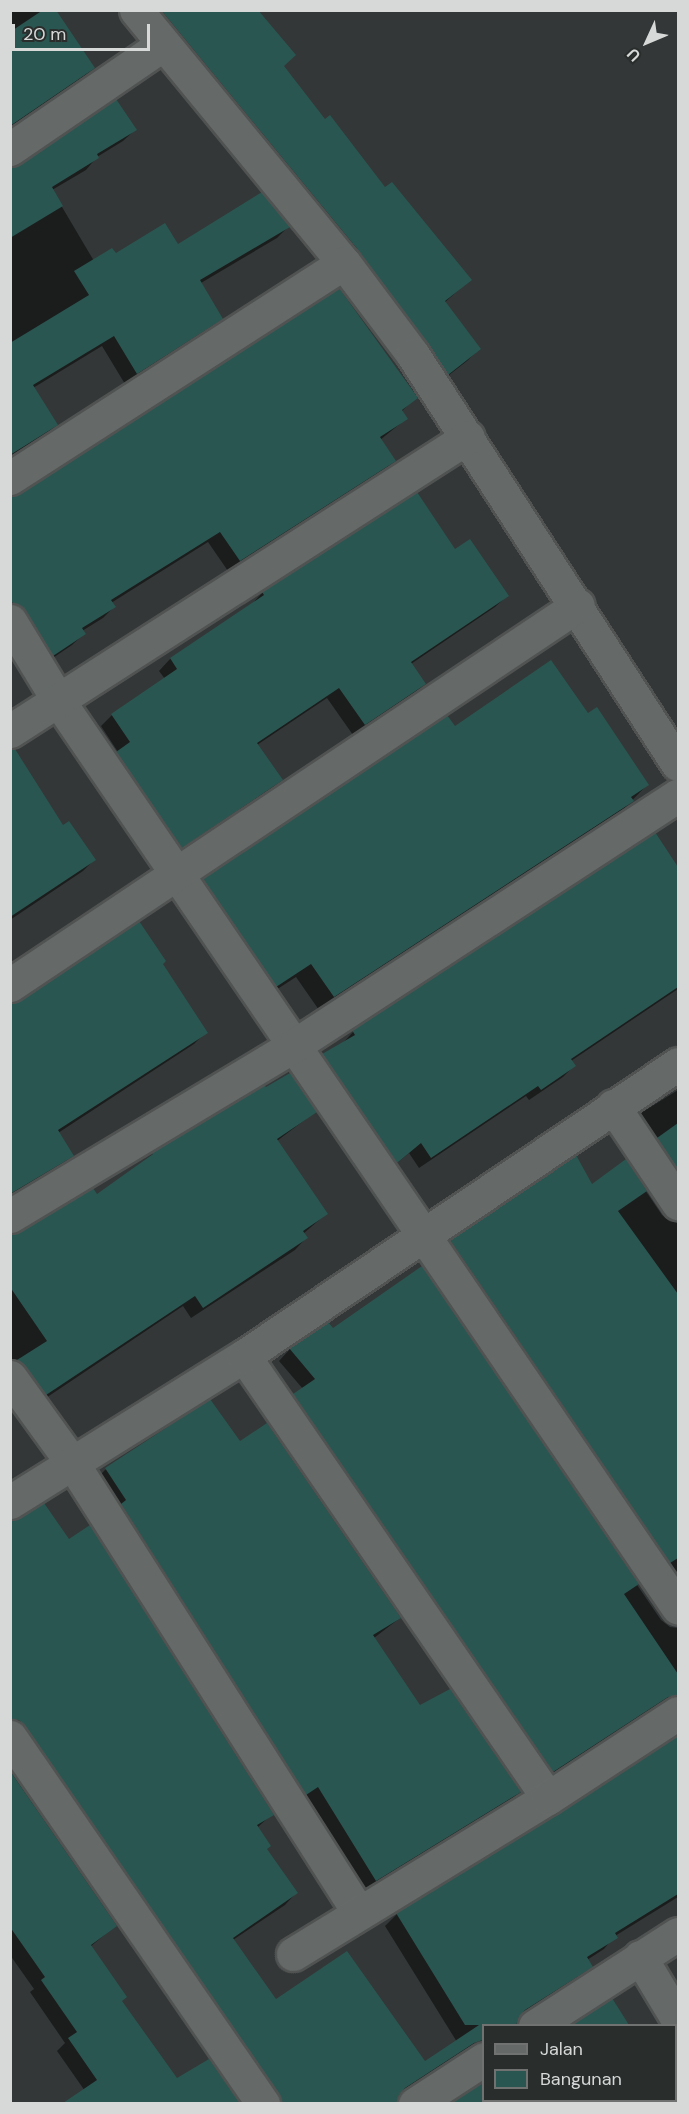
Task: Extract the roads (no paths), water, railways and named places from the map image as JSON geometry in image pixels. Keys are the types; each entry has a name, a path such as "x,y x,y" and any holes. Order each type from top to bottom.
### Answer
{"street":[{"path":"136,10 162,45 344,263 413,355 578,605 678,764"},
{"path":"10,149 162,45"},
{"path":"10,478 344,263"},
{"path":"10,731 468,437"},
{"path":"10,985 578,605"},
{"path":"10,621 58,700 678,1608"},
{"path":"10,1216 295,1044 678,795"},
{"path":"10,1502 244,1356 678,1064"},
{"path":"613,1106 678,1203"},
{"path":"244,1356 548,1798"},
{"path":"10,1377 73,1464 359,1913"},
{"path":"293,1953 548,1798 678,1713"},
{"path":"10,1737 263,2103"},
{"path":"536,2024 678,1934"},
{"path":"639,1957 678,2020"},
{"path":"415,2103 482,2060"}]}
